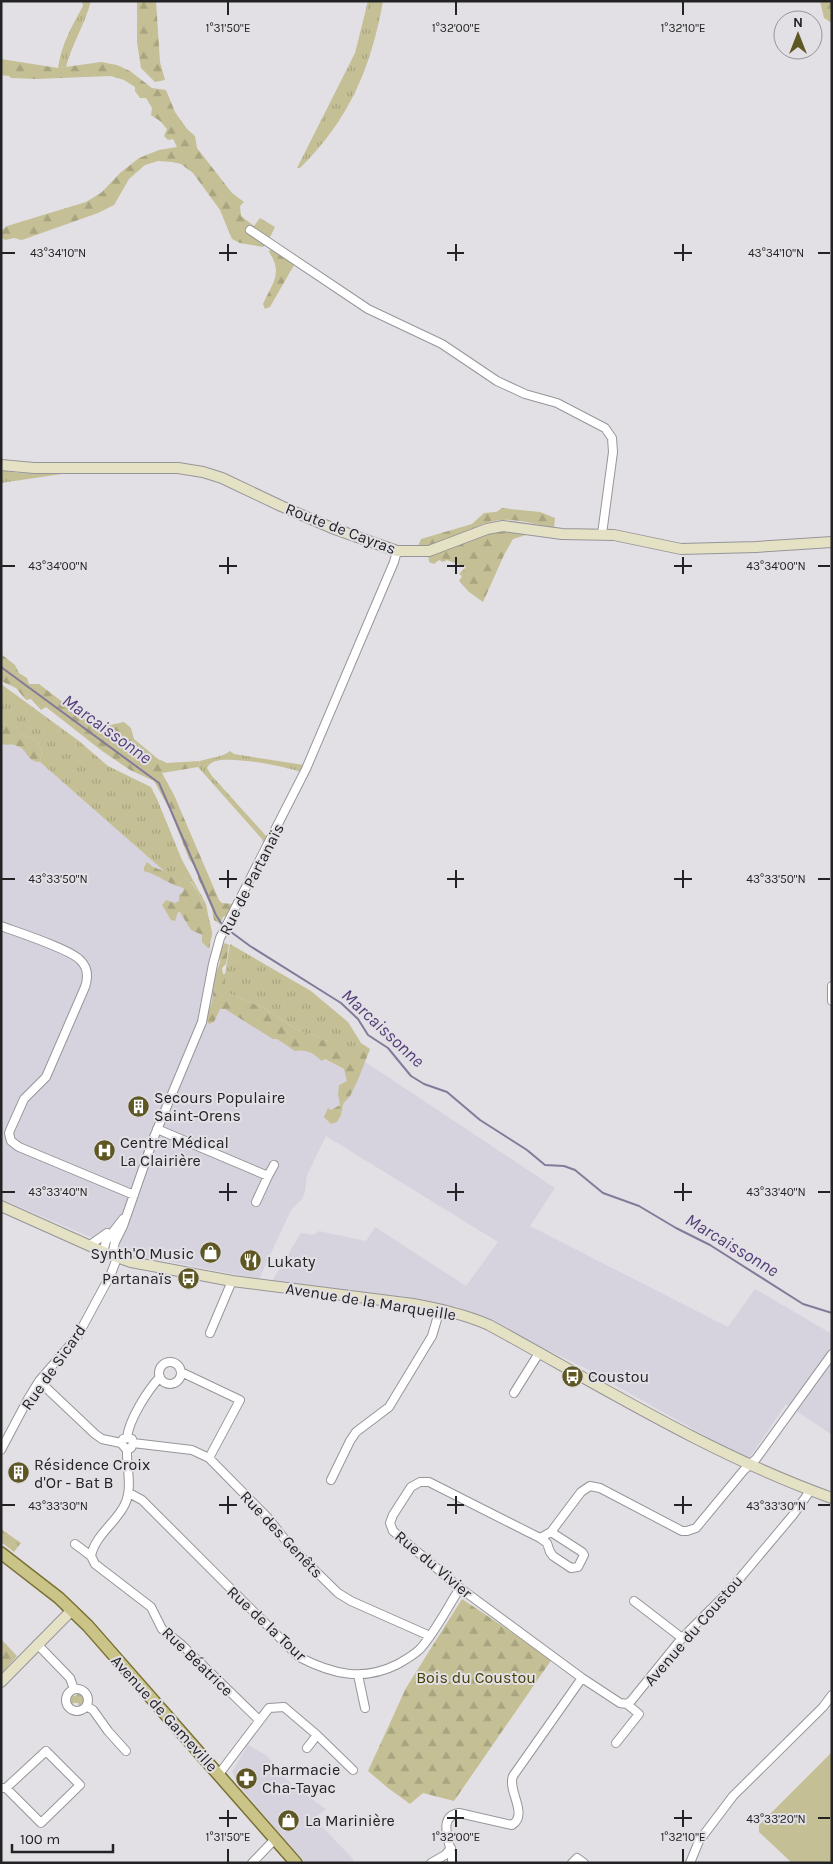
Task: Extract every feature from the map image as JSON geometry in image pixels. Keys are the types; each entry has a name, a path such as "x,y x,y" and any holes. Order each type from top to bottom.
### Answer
{"main road":[{"name":"Avenue de Gameville","path":"1,1553 72,1610 296,1863"}],"street":[{"path":"250,230 368,310 442,344 497,382 557,403 605,428 612,438 613,452 602,534"},
{"name":"Route de Cayras","path":"1,465 34,468 171,468 203,472 222,478 332,528 397,551 429,551 488,529 504,526 562,534 602,534 628,537 667,547 695,550 832,542"},
{"name":"Rue de Partanaïs","path":"111,1255 157,1129 202,1022 213,964 222,933 306,769 397,551"},
{"path":"1,926 72,954 84,965 87,976 85,987 46,1077 24,1099 18,1111 9,1133 12,1141 19,1147 134,1195"},
{"path":"832,986 832,1001"},
{"path":"157,1129 268,1176"},
{"path":"256,1202 274,1165"},
{"name":"Avenue de la Marqueille","path":"1,1206 90,1246 131,1262 232,1281 459,1313 488,1325 702,1442 810,1491 832,1498"},
{"name":"Rue de Partanaïs","path":"111,1255 106,1241 126,1215"},
{"name":"Rue de Partanaïs","path":"90,1246 102,1239 120,1222"},
{"name":"Rue de Sicard","path":"1,1450 39,1381 77,1338 105,1285 111,1255"},
{"path":"210,1333 232,1281"},
{"path":"331,1480 356,1432 389,1407 432,1336 440,1309"},
{"path":"514,1393 539,1353"},
{"path":"540,1538 551,1532 581,1492 586,1488 594,1486 682,1531 696,1528 750,1465 832,1354"},
{"path":"91,1556 95,1545 125,1505 129,1493 127,1443 132,1422 150,1388 160,1377 161,1367 167,1363 174,1363 181,1372 240,1400 209,1458"},
{"path":"160,1377 165,1383 173,1383 178,1380 181,1372"},
{"name":"Rue des Genêts","path":"39,1381 102,1439 192,1450 209,1458 268,1518 290,1546 338,1593 351,1601 430,1636"},
{"name":"Rue du Vivier","path":"551,1532 582,1552 583,1560 578,1567 571,1568 554,1556 550,1552 547,1543 540,1538 429,1482 420,1482 412,1488 393,1515 390,1523 393,1531 460,1588 582,1678"},
{"name":"Avenue du Coustou","path":"627,1704 682,1638 730,1590 810,1491"},
{"name":"Rue de la Tour","path":"129,1493 142,1500 299,1657 333,1672 358,1675 382,1670 400,1662 419,1649 430,1636 460,1588"},
{"name":"Rue Béatrice","path":"75,1544 91,1556 95,1564 151,1607 162,1629 182,1645 258,1720"},
{"path":"634,1601 682,1638"},
{"path":"1,1682 72,1610"},
{"path":"37,1644 70,1678 74,1689"},
{"path":"358,1675 365,1708"},
{"path":"452,1863 451,1848 445,1833 450,1818 455,1814 459,1813 512,1825 518,1820 519,1814 511,1784 513,1776 582,1678 614,1700 627,1704 638,1714 616,1743"},
{"path":"74,1689 82,1690 88,1700 86,1706 82,1710 75,1711 67,1706 66,1697 69,1691 74,1689"},
{"path":"690,1863 699,1842 733,1796 823,1707 832,1695"},
{"path":"86,1706 93,1710 126,1751"},
{"path":"219,1774 238,1751 258,1720 269,1708 284,1707 353,1770"},
{"path":"306,1748 316,1736"},
{"path":"46,1751 80,1785 41,1823 4,1788 46,1751"},
{"path":"252,1863 275,1839"},
{"path":"431,1863 445,1855 451,1848"},
{"path":"572,1863 577,1858 584,1863"}],"shaded area":[{"path":"1,734 40,762 195,897 228,1010 355,1075 364,1061 555,1188 530,1226 728,1327 755,1289 832,1334 832,1435 786,1404 748,1460 583,1367 458,1307 272,1281 301,1233 313,1235 319,1231 366,1241 375,1227 466,1286 498,1242 326,1136 307,1175 305,1192 302,1199 291,1210 259,1279 119,1252 90,1237 1,1199"},
{"path":"248,1745 266,1755 293,1786 326,1809 314,1818 354,1860 352,1863 306,1863 279,1833 239,1786 232,1772"}],"green space":[{"path":"82,1 91,1 66,67 58,68 64,44 83,6"},
{"path":"137,1 156,1 160,62 165,80 155,82 141,68 137,42"},
{"path":"368,1 383,1 372,49 364,71 345,112 332,131 300,168 297,168 355,53"},
{"path":"820,1 832,1 832,23 824,18"},
{"path":"1,59 58,68 101,62 117,65 130,71 152,88 166,90 175,112 187,129 195,136 197,148 232,193 244,202 240,206 241,216 254,226 260,218 275,227 268,241 263,247 240,243 232,239 220,210 193,173 181,164 158,161 145,165 129,179 114,205 98,213 22,240 14,238 5,240 1,237 1,231 7,226 86,202 102,192 120,173 139,158 159,150 177,147 173,139 168,140 164,136 167,129 151,115 152,108 146,98 140,98 135,91 135,87 124,80 111,76 11,78 1,75"},
{"path":"271,247 294,265 270,307 265,309 263,304 276,272 269,252"},
{"path":"1,470 18,473 62,474 1,483"},
{"path":"502,508 540,512 555,518 554,528 517,520 506,520 485,523 460,535 516,530 526,535 513,539 483,602 469,592 459,581 462,576 459,574 466,567 447,560 443,562 439,560 434,564 429,562 428,554 418,546 421,539 472,524 484,513 496,512"},
{"path":"1,654 15,665 19,673 27,678 29,684 39,684 86,720 101,727 124,722 131,728 134,739 158,759 167,763 200,761 198,767 162,773 174,795 219,900 222,903 233,904 229,914 223,917 220,924 214,920 212,909 198,878 198,871 189,859 170,810 154,781 130,770 102,751 46,707 41,710 31,699 26,700 16,688 1,681"},
{"path":"1,684 79,741 108,766 151,787 182,860 206,904 211,930 199,893 190,881 185,878 179,884 40,762 42,750 36,740 21,734 17,728 1,722"},
{"path":"1,722 18,728 21,734 36,740 42,750 40,762 29,758 24,750 17,746 1,744"},
{"path":"230,751 234,754 304,765 301,772 258,762 224,760 213,762 207,768 268,838 264,845 262,839 198,767 200,761 220,756"},
{"path":"147,862 153,867 169,873 169,875 178,872 180,876 177,882 179,884 185,878 190,881 203,902 211,926 210,948 202,942 202,935 191,930 180,912 178,912 175,921 171,920 162,905 166,900 175,903 179,901 179,895 183,892 184,888 144,871"},
{"path":"225,943 229,945 226,964 222,968 223,974 225,974 225,992 266,1009 295,1029 328,1041 342,1051 361,1043 370,1049 357,1082 350,1096 343,1104 341,1115 337,1122 331,1124 324,1117 328,1108 331,1110 340,1105 339,1085 347,1081 344,1069 325,1059 322,1061 310,1052 295,1051 225,1009 220,1009 214,1022 209,1024 206,1020 212,1002 215,976 220,962 220,958 216,954"},
{"path":"230,944 311,991 348,1022 361,1043 342,1052 328,1041 295,1029 266,1009 225,992 225,974"},
{"path":"1,1529 21,1543 14,1552 1,1542"},
{"name":"Bois du Coustou","path":"462,1599 552,1659 454,1801 423,1793 410,1804 368,1771 406,1688"},
{"path":"1,1639 17,1656 1,1674"},
{"path":"77,1690 83,1693 85,1701 79,1708 78,1703 73,1703 73,1708 68,1703 67,1696 71,1691 73,1696 77,1695"},
{"path":"832,1752 832,1863 792,1863 759,1832 759,1825"}],"waterway":[{"name":"Marcaissonne","path":"1,667 159,783 216,915 223,926"},
{"name":"Marcaissonne","path":"227,929 250,946 341,1003 358,1019 368,1035 388,1048 411,1076 424,1084 447,1092 480,1120 527,1150 545,1165 564,1166 575,1170 603,1193 639,1206 710,1245 803,1304 832,1313"}],"place":[{"name":"Secours Populaire Saint-Orens","path":"138,1106"},
{"name":"Centre Médical La Clairière","path":"104,1151"},
{"name":"Synth'O Music","path":"210,1253"},
{"name":"Lukaty","path":"251,1261"},
{"name":"Partanaïs","path":"188,1278"},
{"name":"Coustou","path":"572,1376"},
{"name":"Résidence Croix d'Or - Bat B","path":"18,1473"},
{"name":"Pharmacie Cha-Tayac","path":"246,1778"},
{"name":"La Marinière","path":"289,1820"}]}
